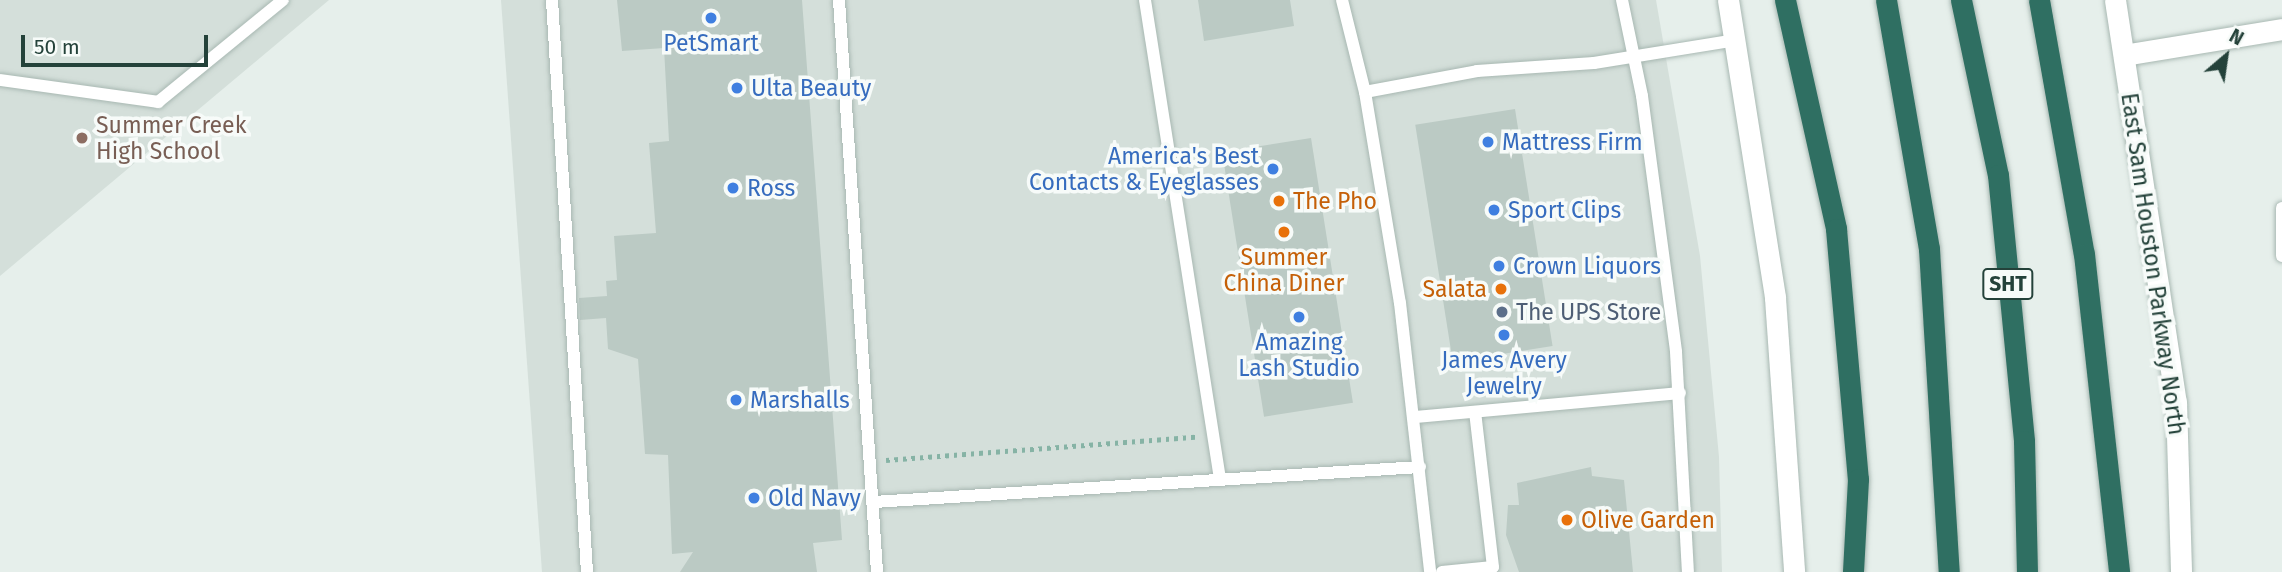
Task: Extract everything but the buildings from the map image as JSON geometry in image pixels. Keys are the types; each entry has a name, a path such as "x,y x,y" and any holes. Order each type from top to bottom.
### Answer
{"highway":[{"path":"1785,0 1836,229 1858,479 1853,572"},
{"path":"1886,0 1929,249 1943,399 1949,572"},
{"name":"SHT","path":"1961,0 1998,175 2024,442 2027,572"},
{"path":"2039,0 2084,254 2119,572"}],"main road":[{"path":"1728,0 1775,299 1794,572"},
{"name":"East Sam Houston Parkway North","path":"2115,0 2176,402 2181,572"},
{"path":"2124,55 2282,29"}],"lane":[{"path":"0,80 158,102 283,0"},
{"path":"552,0 587,572"},
{"path":"839,0 877,572"},
{"path":"1145,0 1220,479"},
{"path":"1342,0 1365,92 1416,417 1430,572"},
{"path":"1622,0 1634,57 1680,393 1688,572"},
{"path":"1365,92 1477,71 1634,57 1736,40"},
{"path":"2282,208 2282,256"},
{"path":"1416,417 1680,393"},
{"path":"1442,572 1493,567 1475,412"},
{"path":"874,502 1420,467"}],"path":[{"path":"871,461 1214,434"}],"shaded area":[{"name":"Summer Creek High School","path":"0,0 329,0 0,276"},
{"path":"501,0 1656,0 1700,256 1719,457 1722,572 542,572"}],"place":[{"name":"PetSmart","path":"711,18"},
{"name":"Ulta Beauty","path":"737,88"},
{"name":"Summer Creek High School","path":"82,138"},
{"name":"Mattress Firm","path":"1488,142"},
{"name":"America's Best Contacts & Eyeglasses","path":"1273,169"},
{"name":"Ross","path":"733,188"},
{"name":"The Pho","path":"1279,201"},
{"name":"Sport Clips","path":"1494,210"},
{"name":"Summer China Diner","path":"1284,232"},
{"name":"Crown Liquors","path":"1499,266"},
{"name":"Salata","path":"1501,289"},
{"name":"The UPS Store","path":"1502,312"},
{"name":"Amazing Lash Studio","path":"1299,317"},
{"name":"James Avery Jewelry","path":"1504,335"},
{"name":"Marshalls","path":"736,400"},
{"name":"Old Navy","path":"754,498"},
{"name":"Olive Garden","path":"1567,520"}]}
